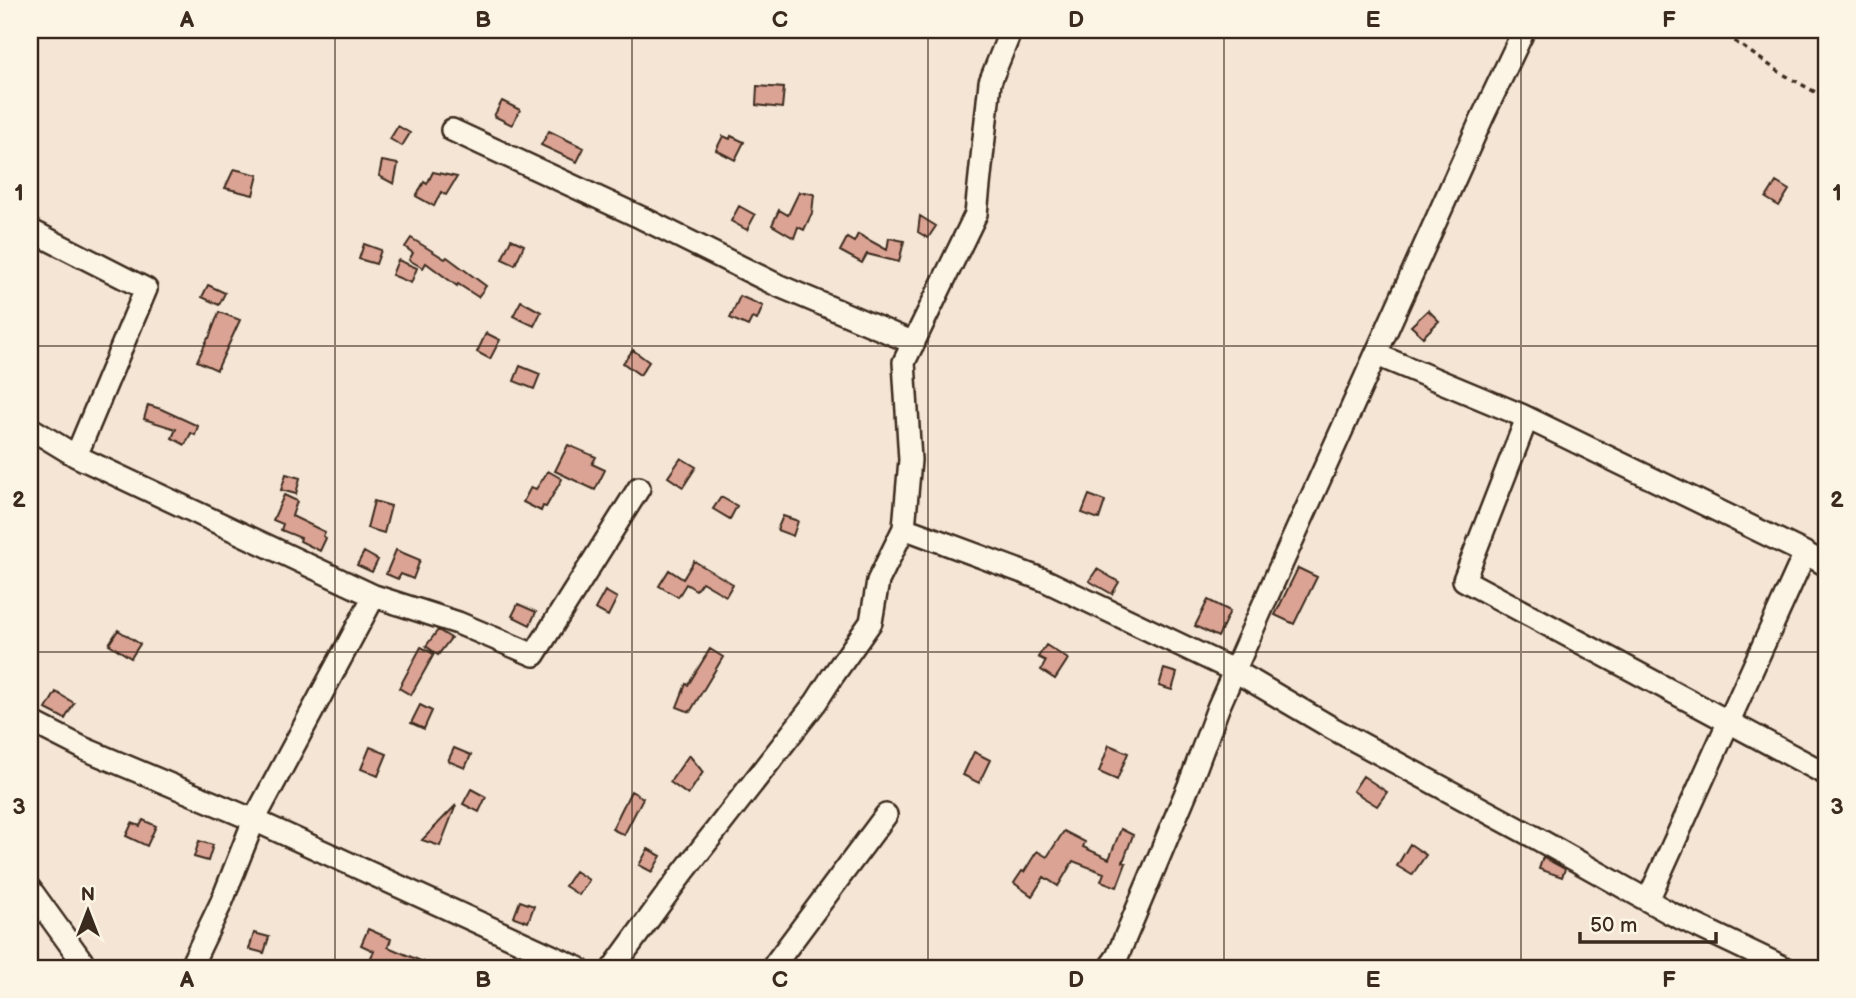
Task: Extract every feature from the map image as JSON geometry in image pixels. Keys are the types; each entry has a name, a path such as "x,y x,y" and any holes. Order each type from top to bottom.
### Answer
{"street":[{"path":"613,968 678,879 816,702 871,622 878,581 904,528 910,460 904,362 976,214 990,82 1012,30"},
{"path":"1109,968 1117,957 1190,783 1218,708 1273,583 1524,30"},
{"path":"452,130 642,218 777,285 914,343"},
{"path":"30,230 146,289 76,456"},
{"path":"1377,355 1527,418 1826,565"},
{"path":"1527,418 1464,580 1826,774"},
{"path":"30,428 76,456 374,596 458,623 534,654 639,488"},
{"path":"904,528 1044,580 1235,671 1332,728 1648,900 1785,968"},
{"path":"1648,900 1805,553"},
{"path":"190,968 222,901 254,820 374,596"},
{"path":"30,721 85,750 254,820 578,968"},
{"path":"772,968 886,815"},
{"path":"30,889 87,968"}],"path":[{"path":"1718,30 1782,73 1826,98"}],"building":[{"path":"757,86 784,88 782,108 756,105"},
{"path":"502,101 520,110 512,125 494,116"},
{"path":"398,126 410,133 402,146 390,139"},
{"path":"549,131 584,148 577,162 541,145"},
{"path":"723,136 730,139 731,136 744,142 735,160 716,150"},
{"path":"382,161 398,164 394,184 379,176"},
{"path":"234,169 258,175 253,195 225,188"},
{"path":"433,172 457,177 446,195 441,192 434,206 416,196"},
{"path":"1776,182 1789,190 1779,206 1766,198"},
{"path":"799,192 814,194 812,213 804,230 798,227 794,238 772,225 779,210 788,215"},
{"path":"739,206 755,215 747,230 731,221"},
{"path":"920,216 936,226 928,238 918,232"},
{"path":"858,234 887,250 889,238 904,241 899,262 867,254 862,263 840,251 847,238 854,242"},
{"path":"411,238 445,259 447,257 486,286 478,297 458,284 457,286 426,263 423,268 409,260 413,253 405,247"},
{"path":"511,239 524,245 515,265 502,259"},
{"path":"364,244 381,250 376,264 359,259"},
{"path":"398,260 417,268 411,283 392,275"},
{"path":"208,285 225,293 219,305 202,297"},
{"path":"740,296 763,306 757,320 752,318 748,326 730,318"},
{"path":"521,301 541,312 534,326 513,316"},
{"path":"1428,310 1439,321 1423,337 1411,326"},
{"path":"219,312 240,320 217,370 197,361"},
{"path":"486,333 500,340 490,359 477,352"},
{"path":"633,350 649,362 640,375 623,363"},
{"path":"520,366 540,374 534,389 514,381"},
{"path":"148,405 198,426 195,435 191,433 185,445 172,438 176,429 144,419"},
{"path":"568,445 596,457 592,464 605,470 595,490 555,471"},
{"path":"681,458 696,467 683,487 668,477"},
{"path":"548,471 562,479 541,511 523,502 531,487 536,489"},
{"path":"286,474 300,478 296,494 281,490"},
{"path":"284,495 297,501 292,516 325,532 323,536 326,538 320,551 300,541 301,538 281,530 283,524 273,520"},
{"path":"1089,495 1105,501 1099,519 1082,513"},
{"path":"721,497 737,506 730,519 713,509"},
{"path":"374,501 391,506 384,533 367,528"},
{"path":"783,516 798,521 793,536 777,530"},
{"path":"396,550 420,560 413,579 401,574 398,579 386,574"},
{"path":"364,552 378,560 372,572 357,565"},
{"path":"694,561 733,584 726,596 702,582 696,590 686,584 678,597 659,586 669,570 683,579"},
{"path":"1298,568 1317,577 1294,624 1275,615"},
{"path":"1097,569 1119,582 1112,594 1089,581"},
{"path":"605,591 617,598 608,616 595,609"},
{"path":"1208,600 1230,611 1218,637 1195,626"},
{"path":"518,604 536,612 530,625 512,616"},
{"path":"118,630 140,644 131,658 109,644"},
{"path":"438,630 451,638 438,655 426,646"},
{"path":"1046,645 1068,659 1055,679 1041,670 1046,661 1038,657"},
{"path":"421,647 434,654 411,695 399,688"},
{"path":"710,649 723,657 690,712 677,707 686,684 688,685"},
{"path":"1164,669 1177,673 1172,690 1159,686"},
{"path":"56,692 74,703 65,719 46,709"},
{"path":"420,705 432,711 424,729 411,723"},
{"path":"1109,745 1128,753 1117,780 1099,772"},
{"path":"370,747 387,754 378,776 361,769"},
{"path":"454,748 471,755 465,768 448,761"},
{"path":"974,752 990,760 979,783 963,775"},
{"path":"689,755 703,772 688,795 670,782"},
{"path":"1363,776 1387,792 1377,806 1353,791"},
{"path":"471,789 486,797 479,812 463,804"},
{"path":"631,791 643,798 624,835 612,829"},
{"path":"456,805 440,846 422,840"},
{"path":"143,820 156,826 147,846 126,836 132,823 140,826"},
{"path":"1121,829 1133,835 1117,887 1101,881 1104,873 1073,861 1058,886 1044,877 1032,896 1014,883 1037,851 1047,857 1064,831 1085,842 1083,847 1109,859"},
{"path":"199,841 213,845 208,861 194,857"},
{"path":"1410,844 1426,855 1412,875 1397,866"},
{"path":"648,849 661,856 652,872 639,865"},
{"path":"1543,857 1565,869 1562,877 1539,869"},
{"path":"575,871 589,880 579,895 565,886"},
{"path":"520,901 534,906 528,922 514,917"},
{"path":"368,929 391,939 388,947 437,968 366,968 374,951 361,945"},
{"path":"254,933 269,937 264,953 249,949"}]}
